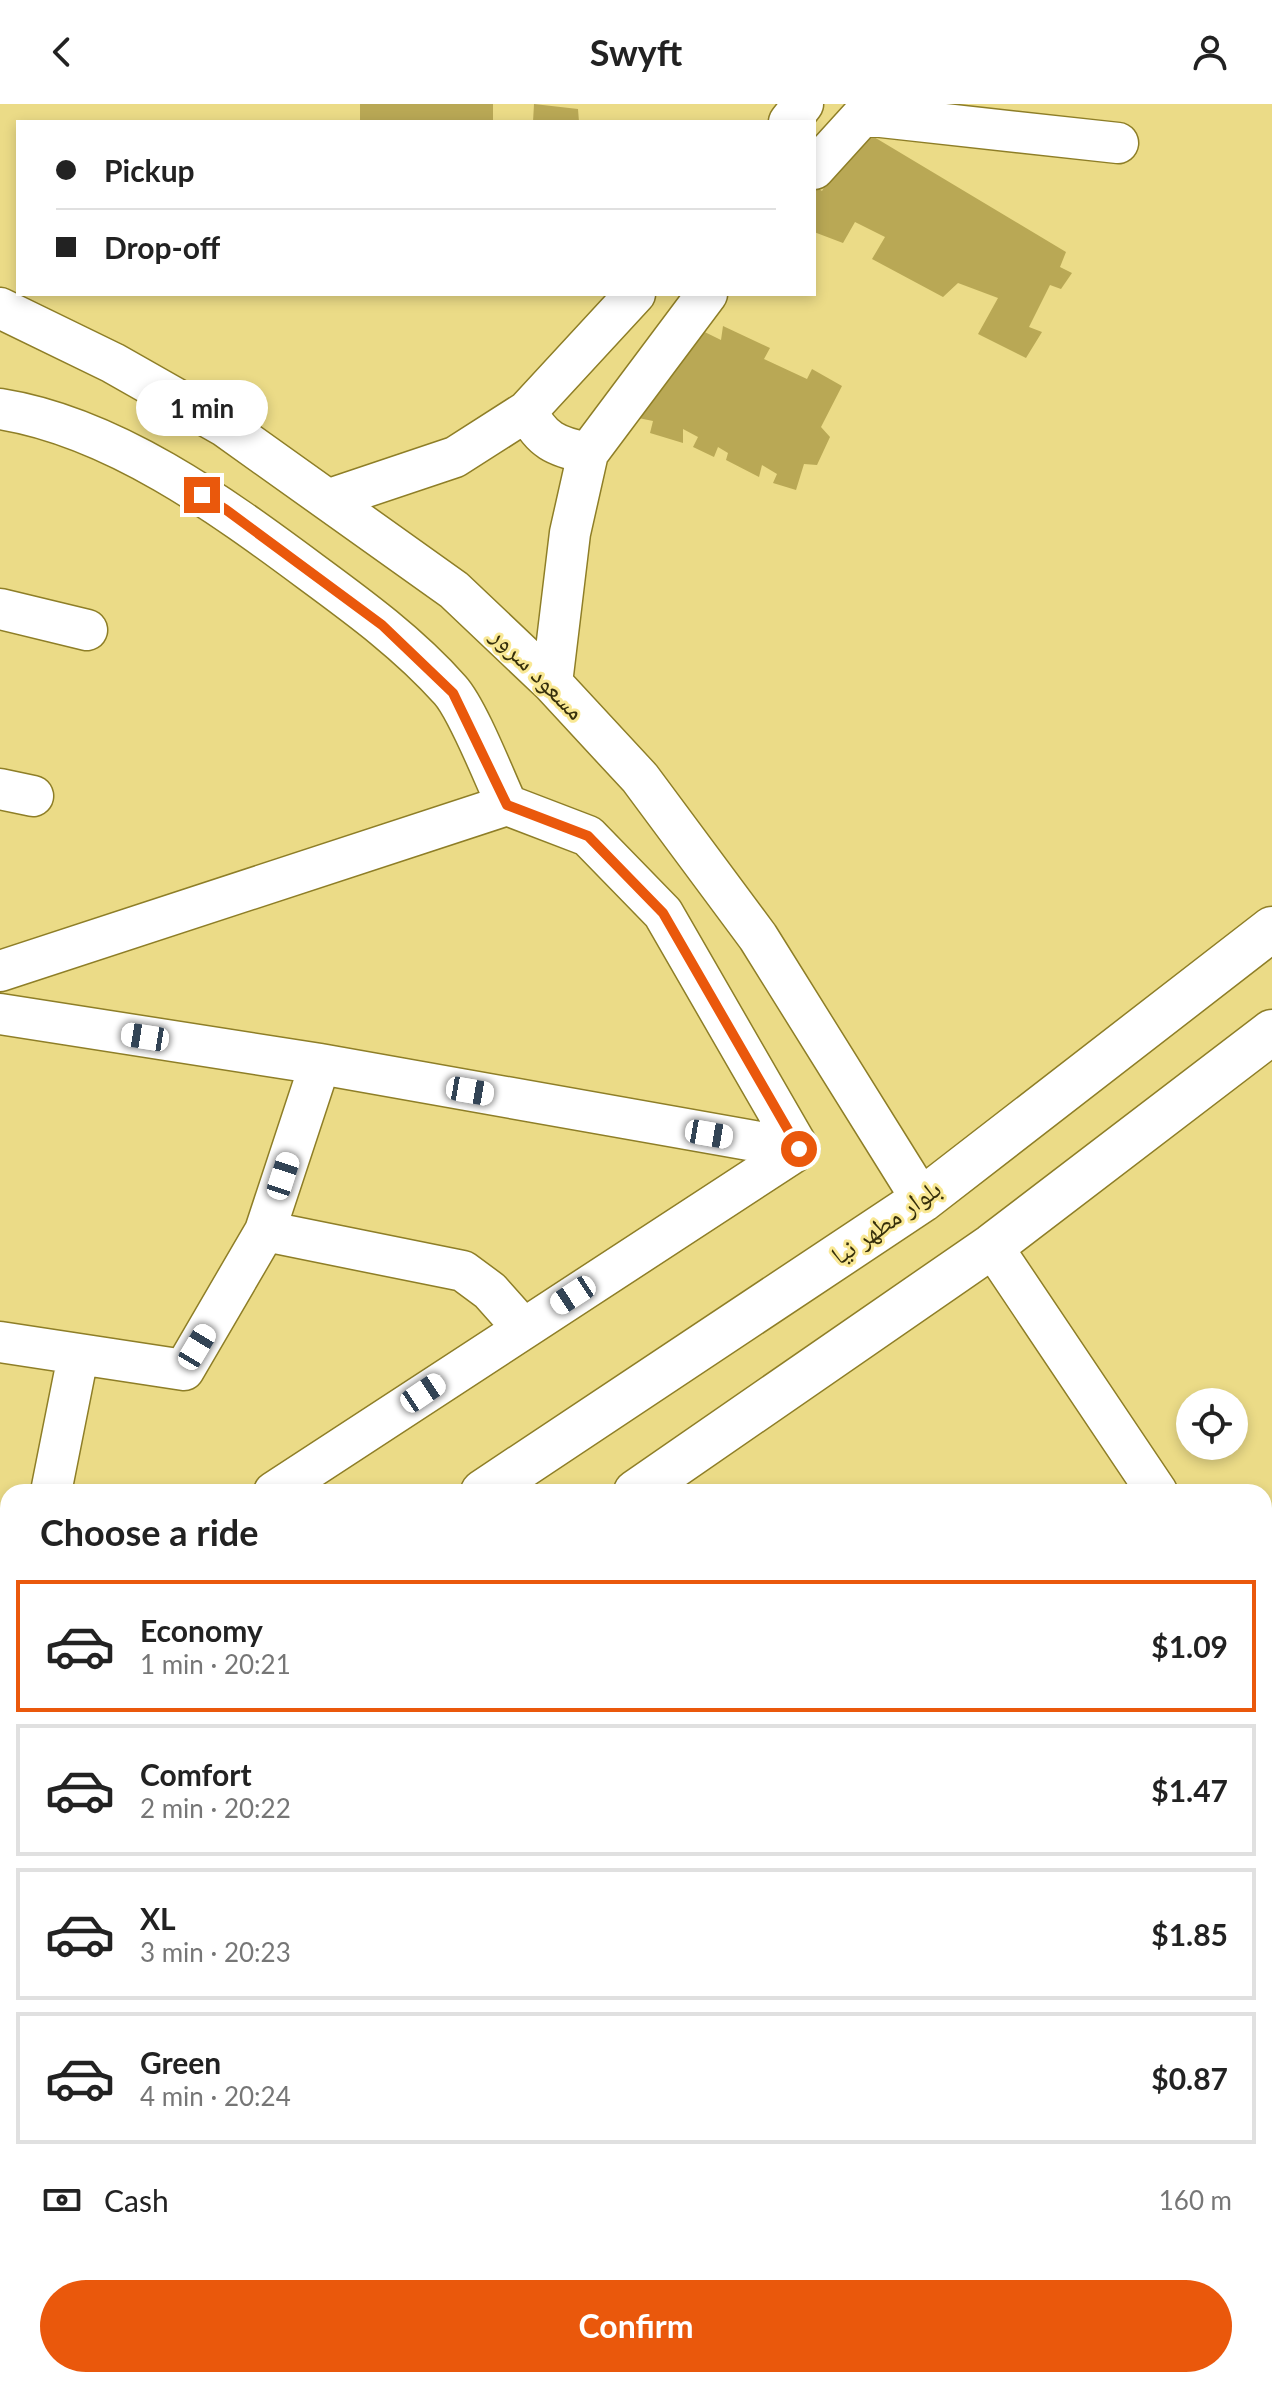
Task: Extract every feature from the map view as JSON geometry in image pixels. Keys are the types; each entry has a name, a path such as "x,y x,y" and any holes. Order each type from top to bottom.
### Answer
{"main road":[{"name":"بلوار مطهر نیا","path":"495,1484 922,1200 1272,929"},
{"path":"648,1484 992,1246 1272,1032"}],"street":[{"path":"791,120 803,104"},
{"path":"816,167 868,110 1118,143"},
{"path":"330,499 455,457 527,411 633,296"},
{"path":"552,683 570,533 588,453 706,296"},
{"name":"مسعود سرور","path":"0,308 113,363 224,426 454,590 552,683 640,778 758,937 922,1200"},
{"path":"0,409 32,414 146,464 225,509 382,625 453,693 507,805"},
{"path":"527,411 537,433 557,448 588,453"},
{"path":"0,609 87,630"},
{"path":"0,971 507,805 588,836 663,913 799,1149"},
{"path":"0,1014 320,1064 799,1149"},
{"path":"0,1342 184,1370 265,1231 320,1064"},
{"path":"286,1484 522,1327 799,1149"},
{"path":"265,1231 463,1271 490,1291 522,1327"},
{"path":"992,1246 1152,1484"},
{"path":"53,1484 78,1356"}],"building":[{"path":"360,104 493,104 493,120 360,120"},
{"path":"534,104 578,109 579,120 533,120"},
{"path":"859,128 1066,252 1060,267 1072,273 1061,289 1050,285 1029,327 1042,332 1026,358 978,334 998,298 958,283 943,297 872,259 885,237 855,222 843,243 816,233 816,187 822,191"},
{"path":"668,314 721,340 723,326 770,348 764,359 807,379 812,369 842,386 821,427 830,437 817,465 804,464 796,490 773,483 777,474 762,465 759,477 726,460 728,453 718,447 714,457 693,447 698,437 683,429 683,443 650,433 653,421 619,414"}],"route":[{"path":"202,495 382,625 453,693 507,805 588,836 663,913 799,1149"}]}
